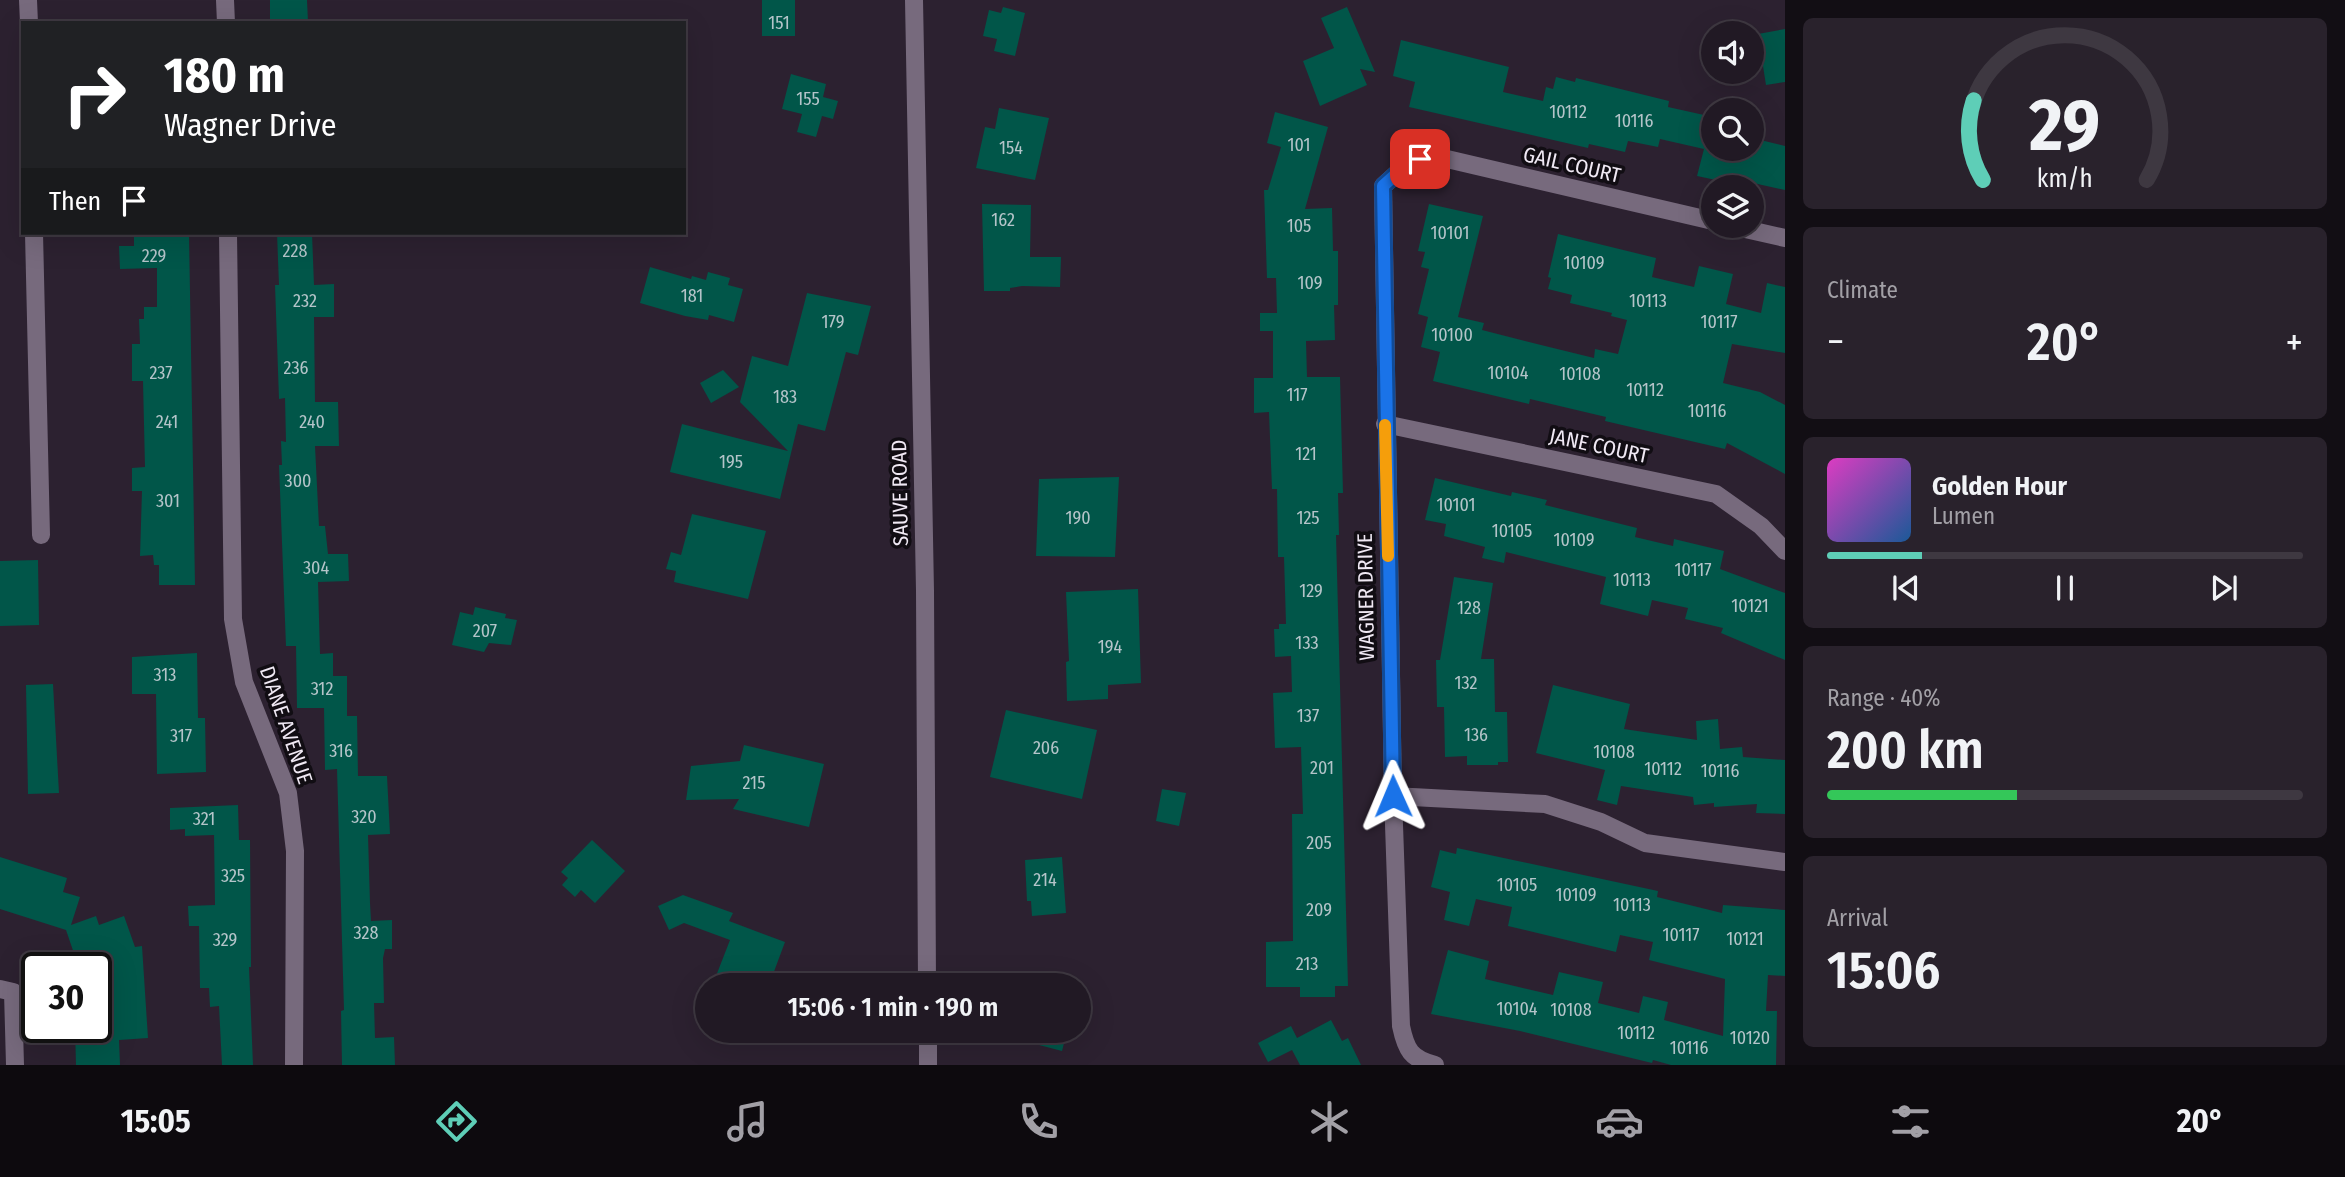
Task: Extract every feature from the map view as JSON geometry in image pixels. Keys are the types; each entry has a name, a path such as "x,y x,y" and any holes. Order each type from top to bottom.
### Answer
{"street":[{"path":"28,0 29,21"},
{"path":"225,0 226,21"},
{"name":"SAUVE ROAD","path":"914,0 925,591 927,973"},
{"name":"GAIL COURT","path":"1420,159 1430,155 1701,218"},
{"name":"WAGNER DRIVE","path":"1420,159 1405,166 1383,186 1385,424 1401,1026 1409,1052 1417,1060 1435,1065"},
{"path":"1764,233 1785,238"},
{"path":"34,235 41,535"},
{"name":"DIANE AVENUE","path":"228,235 233,619 244,682 288,793 295,851 293,1065"},
{"name":"JANE COURT","path":"1385,424 1716,494 1761,526 1785,551"},
{"path":"1393,796 1545,804 1601,822 1645,843 1785,862"},
{"path":"0,989 13,992 15,1065"},
{"path":"928,1043 928,1065"}],"building":[{"path":"270,0 307,0 308,21 270,21"},
{"path":"762,0 795,0 795,36 762,36"},
{"path":"1003,7 1025,13 1015,56 994,51 997,39 983,36 989,10 1001,13"},
{"path":"1347,7 1375,72 1360,69 1367,85 1320,106 1303,61 1334,48 1321,18"},
{"path":"1785,29 1785,82 1766,85 1764,33"},
{"path":"1401,40 1509,67 1503,92 1543,101 1546,87 1553,89 1556,77 1575,82 1576,78 1669,101 1668,107 1701,114 1701,148 1660,139 1658,147 1628,141 1625,152 1589,144 1588,148 1409,107 1415,82 1393,76"},
{"path":"791,74 826,84 823,97 838,101 833,119 822,116 816,137 797,132 802,114 782,109"},
{"path":"999,108 1049,118 1035,180 976,168 985,127 995,129"},
{"path":"1275,112 1328,127 1305,209 1332,208 1333,251 1338,251 1338,305 1334,305 1335,340 1306,341 1307,377 1340,377 1343,493 1338,493 1339,535 1336,535 1348,986 1335,986 1335,997 1300,997 1300,987 1266,987 1266,942 1293,941 1292,814 1303,814 1301,747 1275,748 1273,693 1292,692 1291,656 1275,657 1274,629 1279,629 1279,624 1286,624 1284,557 1278,557 1277,489 1272,489 1269,412 1254,413 1254,378 1273,378 1273,331 1260,331 1260,313 1277,313 1276,278 1267,278 1264,190 1268,190 1281,147 1267,143"},
{"path":"1764,141 1785,146 1785,190 1764,185 1764,175 1697,176 1701,161 1764,161"},
{"path":"982,204 1031,205 1030,257 1061,257 1060,287 1022,286 1010,288 1010,291 984,291"},
{"path":"1429,204 1483,216 1458,317 1484,323 1482,330 1594,358 1595,349 1618,354 1627,320 1611,316 1612,313 1570,303 1572,295 1548,289 1551,278 1548,277 1558,234 1656,258 1652,277 1694,287 1699,266 1733,274 1726,304 1761,313 1767,283 1785,287 1785,353 1732,344 1723,383 1760,392 1785,405 1785,474 1727,443 1725,449 1605,421 1606,417 1530,399 1529,404 1433,381 1440,352 1421,347 1428,317 1418,314 1429,269 1421,267 1425,252 1418,251"},
{"path":"134,235 189,235 195,585 159,585 159,565 154,565 153,555 140,556 142,491 132,491 132,468 145,467 143,381 132,381 132,344 140,344 139,319 144,319 144,307 157,307 157,268 120,269 119,246 134,246"},
{"path":"277,235 312,235 314,285 334,284 334,317 314,317 315,402 338,402 339,446 315,446 319,526 325,526 328,554 348,554 349,581 318,582 320,654 333,653 333,676 347,676 347,716 357,716 358,776 387,776 390,834 368,835 371,921 392,920 392,949 385,949 383,958 384,1003 374,1003 375,1038 394,1037 395,1065 342,1065 341,1011 344,1010 337,769 325,770 324,708 297,708 296,646 286,646 279,465 282,465 281,441 286,442 285,398 279,399 275,285 279,285"},
{"path":"650,267 691,279 692,276 706,280 708,272 730,278 728,285 743,289 734,322 709,315 708,320 685,316 640,303"},
{"path":"807,293 871,306 858,355 846,352 825,431 798,424 780,499 670,472 682,424 788,451 740,402 752,356 788,366"},
{"path":"723,370 739,387 711,403 700,383"},
{"path":"1119,477 1115,557 1036,556 1039,479"},
{"path":"1435,478 1511,496 1512,492 1547,500 1545,505 1637,528 1635,537 1673,546 1674,539 1724,551 1720,569 1785,593 1785,660 1721,633 1723,628 1685,619 1688,608 1652,600 1648,616 1600,604 1606,577 1506,552 1504,563 1482,558 1485,547 1444,536 1446,524 1425,520"},
{"path":"692,514 766,531 748,599 674,582 676,571 666,569 671,552 681,555"},
{"path":"38,560 39,625 0,626 0,561"},
{"path":"1454,577 1493,583 1481,659 1494,659 1495,712 1507,712 1508,762 1498,762 1498,765 1467,765 1467,756 1445,757 1444,707 1437,707 1436,660 1440,660"},
{"path":"1138,589 1141,683 1108,685 1108,699 1067,701 1066,662 1069,661 1066,592"},
{"path":"475,607 506,614 505,618 517,620 511,645 489,643 484,652 452,645 460,612 473,615"},
{"path":"197,653 198,718 205,718 206,772 157,774 156,694 132,694 132,657"},
{"path":"53,684 59,793 28,794 26,685"},
{"path":"1553,685 1630,704 1624,729 1697,740 1696,721 1718,719 1720,749 1742,747 1743,757 1785,760 1785,814 1756,813 1757,804 1714,807 1714,803 1694,805 1693,797 1621,786 1617,805 1597,800 1605,770 1536,753"},
{"path":"1006,710 1097,730 1082,799 990,777"},
{"path":"744,745 824,764 809,827 733,809 739,799 686,800 691,766 740,761"},
{"path":"1162,789 1186,793 1179,826 1156,821"},
{"path":"238,805 239,840 250,840 249,967 253,1065 222,1065 219,1006 210,1007 209,988 200,988 199,926 189,926 188,906 215,905 214,835 185,836 185,829 170,830 170,808"},
{"path":"592,840 625,871 595,903 581,890 575,897 562,885 568,878 561,872"},
{"path":"1457,848 1658,891 1657,897 1722,913 1723,905 1785,910 1785,976 1768,975 1766,1011 1777,1011 1776,1065 1671,1065 1653,1060 1652,1063 1520,1031 1431,1014 1448,950 1489,961 1485,979 1553,995 1559,972 1603,982 1598,1003 1639,1013 1643,996 1668,1002 1664,1020 1723,1036 1725,979 1649,960 1653,942 1620,935 1616,952 1508,926 1512,907 1476,899 1469,926 1444,920 1450,892 1431,887 1440,850 1456,854"},
{"path":"0,857 67,878 63,892 80,897 71,925 96,916 99,925 124,916 135,947 142,946 148,1038 119,1040 120,1065 76,1065 75,1043 112,1043 112,952 74,952 66,930 0,909"},
{"path":"1062,857 1066,913 1032,916 1031,901 1027,901 1025,860"},
{"path":"683,895 733,913 729,921 785,942 773,973 717,973 730,940 684,923 669,930 658,906"},
{"path":"1331,1020 1342,1041 1348,1038 1361,1065 1300,1065 1292,1050 1268,1062 1258,1043 1291,1026 1297,1038"},
{"path":"1031,1043 1064,1043 1062,1051"}],"slow traffic":[{"path":"1385,425 1388,556"}],"route":[{"path":"1393,796 1383,186 1405,166 1420,159"}]}
